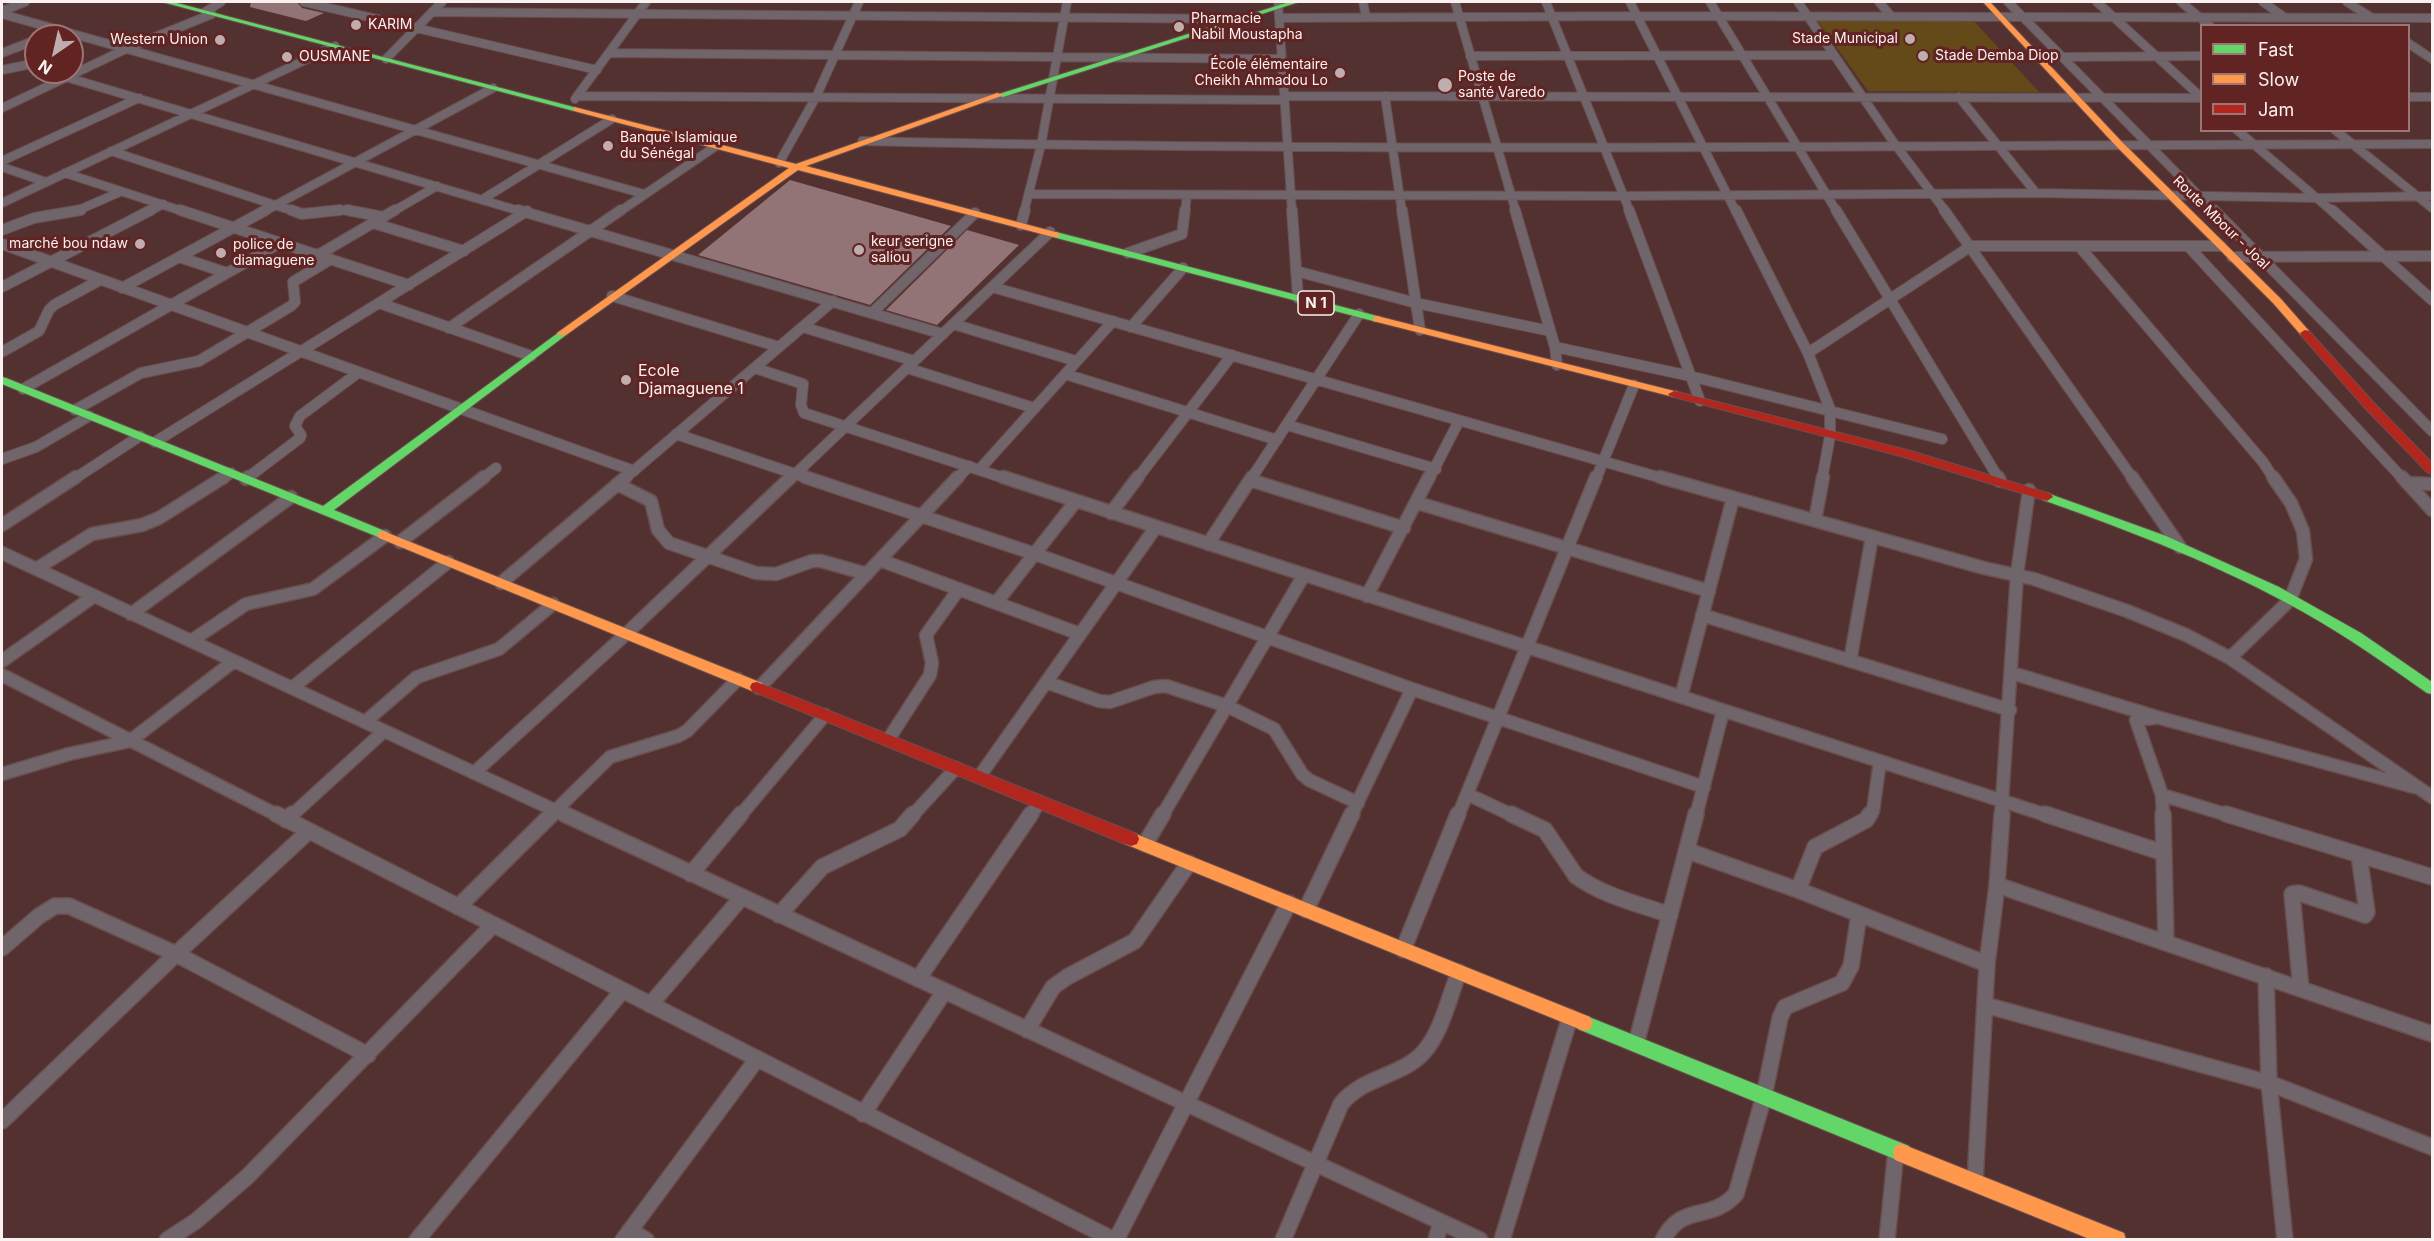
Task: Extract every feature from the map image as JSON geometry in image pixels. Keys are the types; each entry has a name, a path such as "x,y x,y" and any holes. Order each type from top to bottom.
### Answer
{"main road":[{"name":"N 1","path":"166,2 493,88 573,102 612,119 1420,330 1907,454 2000,481 2131,526 2290,600 2345,630 2433,689"},
{"path":"324,511 612,296 796,167 861,141 987,99 1237,19 1279,9 1295,2"},
{"name":"Route Mbour - Joal","path":"1986,2 2169,196 2277,301 2369,405 2433,470"},
{"path":"9,385 291,497 2113,1239"}],"street":[{"path":"2,12 26,2"},
{"path":"84,69 209,13 221,2"},
{"path":"304,2 597,70"},
{"path":"386,59 442,2"},
{"path":"573,102 646,2"},
{"path":"779,163 816,97 859,2"},
{"path":"1021,225 1041,145 1066,2"},
{"path":"1363,2 1366,17"},
{"path":"1455,2 1555,346 1557,365"},
{"path":"1546,2 1582,96 1605,146 1700,401"},
{"path":"1630,2 1808,353 1830,409 1830,436 1815,520"},
{"path":"1710,2 2000,481"},
{"path":"1798,2 1894,144 1971,246 2180,548"},
{"path":"1879,2 1891,16"},
{"path":"2008,2 2433,431"},
{"path":"2097,2 2200,97"},
{"path":"2181,2 2208,24"},
{"path":"2263,2 2284,16"},
{"path":"2347,2 2380,24"},
{"path":"1298,298 1279,9 1366,17 1460,18 2284,16 2433,18"},
{"path":"2,12 41,24"},
{"path":"432,12 1237,19"},
{"path":"84,36 644,194"},
{"path":"2410,44 2431,58"},
{"path":"2,53 24,45"},
{"path":"2,203 335,46"},
{"path":"609,53 1282,59"},
{"path":"1470,56 1833,55"},
{"path":"2062,57 2200,56"},
{"path":"2410,57 2431,58"},
{"path":"2,70 24,65"},
{"path":"84,78 189,115 527,211 943,334"},
{"path":"2,108 52,84"},
{"path":"122,288 493,88"},
{"path":"573,102 816,97 987,99 1385,96 2200,98"},
{"path":"1385,96 1420,330"},
{"path":"1959,97 2036,194"},
{"path":"2410,97 2433,97"},
{"path":"2,160 139,98"},
{"path":"483,199 612,119"},
{"path":"2239,132 2384,255 2433,300"},
{"path":"2337,132 2433,207"},
{"path":"861,141 1041,145 1497,146 2433,144"},
{"path":"449,328 716,146"},
{"path":"111,151 302,214 352,211 383,217"},
{"path":"2,167 46,182"},
{"path":"65,172 120,192 409,285"},
{"path":"318,255 437,186"},
{"path":"2,230 34,218 80,211 120,192"},
{"path":"1030,194 1623,196 2036,194 2317,198 2433,196"},
{"path":"1128,253 1182,234 1187,195"},
{"path":"2,287 163,204"},
{"path":"155,442 527,211"},
{"path":"872,313 975,213"},
{"path":"373,223 464,250"},
{"path":"474,773 626,634 1050,232"},
{"path":"9,385 171,305 280,243"},
{"path":"2,244 634,471"},
{"path":"1808,353 1971,246 2221,246"},
{"path":"2079,246 2263,462 2291,503 2303,531 2306,559 2290,600 2230,658"},
{"path":"2188,246 2433,510"},
{"path":"2232,257 2433,256"},
{"path":"179,257 227,273"},
{"path":"75,410 141,373 190,364 248,333 291,306 295,302 293,282 331,259"},
{"path":"1131,327 1184,268"},
{"path":"1296,271 1416,303 1550,331"},
{"path":"2,352 39,331 49,310 54,305 100,280"},
{"path":"992,287 1602,462 1984,568 2017,574 2159,623 2230,658 2430,791"},
{"path":"612,296 779,347"},
{"path":"501,583 833,301"},
{"path":"379,303 531,356"},
{"path":"1208,544 1359,314"},
{"path":"759,688 922,516 1034,408 1113,321"},
{"path":"953,324 1077,361"},
{"path":"803,327 1034,408"},
{"path":"1555,346 1830,409 1942,439"},
{"path":"1111,513 1232,355"},
{"path":"755,368 803,384 801,405 804,413 2164,853"},
{"path":"246,479 300,438 301,435 295,422 300,416 359,372"},
{"path":"1065,375 1277,440"},
{"path":"1403,950 1634,385"},
{"path":"2,459 33,449 89,416"},
{"path":"1367,596 1436,469 1459,420"},
{"path":"1287,425 1436,469"},
{"path":"676,435 1035,554 1412,689 1704,787"},
{"path":"2,525 140,436"},
{"path":"400,542 496,468"},
{"path":"36,569 92,534 142,525 159,518 231,473"},
{"path":"1250,480 1404,528"},
{"path":"2407,483 2433,484"},
{"path":"617,484 651,501 658,533 662,539 756,573 768,575 812,561 821,561 867,574"},
{"path":"1975,1182 1987,964 1997,885 2017,574 2029,490"},
{"path":"131,614 291,497"},
{"path":"1681,697 1733,498"},
{"path":"996,603 1076,501"},
{"path":"1418,503 1709,591"},
{"path":"978,777 1156,527"},
{"path":"191,641 246,604 313,588 385,536"},
{"path":"1850,661 1872,537"},
{"path":"2,553 554,812 1480,1239"},
{"path":"880,560 1080,634"},
{"path":"292,688 448,561"},
{"path":"1145,844 1304,575"},
{"path":"888,740 930,675 932,663 926,635 959,589"},
{"path":"2,661 94,596"},
{"path":"365,722 417,677 499,649 554,604"},
{"path":"1702,615 2010,710"},
{"path":"2,774 69,754 130,741 234,661"},
{"path":"2012,674 2160,718 2430,791"},
{"path":"2,675 1115,1239 1289,903"},
{"path":"458,907 610,757 678,736 687,731 738,679"},
{"path":"1046,682 1099,701 1110,702 1154,687 1167,686 1227,706 1274,729 1302,774 1309,780 1358,802"},
{"path":"1305,910 1412,689"},
{"path":"1636,1044 1723,711"},
{"path":"691,874 825,715"},
{"path":"2160,718 2136,720 2162,795 2166,943"},
{"path":"286,820 384,731"},
{"path":"1797,890 1815,847 1866,820 1873,811 1881,761"},
{"path":"779,915 822,867 900,829 956,768"},
{"path":"1467,794 1545,830 1555,839 1578,878 1591,886 1670,915"},
{"path":"2162,795 2433,877"},
{"path":"918,979 1040,802"},
{"path":"2,1121 176,954 309,831"},
{"path":"1688,851 1797,890 1987,964"},
{"path":"2301,989 2292,894 2299,894 2366,915 2359,855"},
{"path":"1027,1030 1053,987 1067,976 1135,941 1189,862"},
{"path":"1997,885 2433,1034"},
{"path":"650,1005 742,897"},
{"path":"2,948 39,916 55,906 69,906 176,954 368,1055"},
{"path":"1663,1239 1669,1224 1679,1216 1719,1210 1729,1204 1736,1194 1764,1096 1780,1018 1785,1007 1837,987 1844,980 1850,967 1859,915"},
{"path":"167,1239 196,1221 247,1177 493,925"},
{"path":"1284,1239 1347,1093 1413,1061 1423,1053 1431,1042 1459,972"},
{"path":"2266,976 2269,1083 2285,1239"},
{"path":"417,1239 622,991"},
{"path":"863,1113 944,992"},
{"path":"1985,1005 2269,1083 2433,1147"},
{"path":"1503,1239 1570,1017"},
{"path":"646,1239 626,1235 758,1059"},
{"path":"1887,1239 1896,1150"},
{"path":"1436,1239 1441,1222"}],"shaded area":[{"name":"Stade Municipal","path":"1816,19 1973,20 2039,92 1868,91"}],"building":[{"path":"251,2 297,2 302,8 324,13 306,21 250,7"},
{"name":"keur serigne saliou","path":"790,180 951,226 870,305 698,255"},
{"path":"967,230 1019,245 937,325 886,310"}],"traffic: fast":[{"path":"166,2 577,109"},
{"path":"1000,95 1295,2"},
{"path":"1056,235 1377,319"},
{"path":"324,511 562,333"},
{"path":"2,380 383,535"},
{"path":"2047,497 2162,539 2274,590 2356,637 2432,689"},
{"path":"1584,1023 1902,1153"}],"traffic: slow":[{"path":"1986,2 2119,144 2277,301 2305,333"},
{"path":"562,333 796,167 1000,95"},
{"path":"577,109 1056,235"},
{"path":"1377,319 1674,394"},
{"path":"383,535 757,687"},
{"path":"1131,839 1584,1023"},
{"path":"1902,1153 2117,1240"}],"traffic: jam":[{"path":"2305,333 2369,405 2432,470"},
{"path":"1674,394 1907,454 2047,497"},
{"path":"757,687 1131,839"}],"place":[{"name":"KARIM","path":"356,25"},
{"name":"Pharmacie Nabil Moustapha","path":"1179,27"},
{"name":"Stade Municipal","path":"1910,39"},
{"name":"Western Union","path":"220,40"},
{"name":"Stade Demba Diop","path":"1923,56"},
{"name":"OUSMANE","path":"287,57"},
{"name":"École élémentaire Cheikh Ahmadou Lo","path":"1340,73"},
{"name":"Poste de santé Varedo","path":"1445,85"},
{"name":"Banque Islamique du Sénégal","path":"608,146"},
{"name":"marché bou ndaw","path":"140,244"},
{"name":"keur serigne saliou","path":"859,250"},
{"name":"police de diamaguene","path":"221,253"},
{"name":"Ecole Djamaguene 1","path":"626,380"}]}
